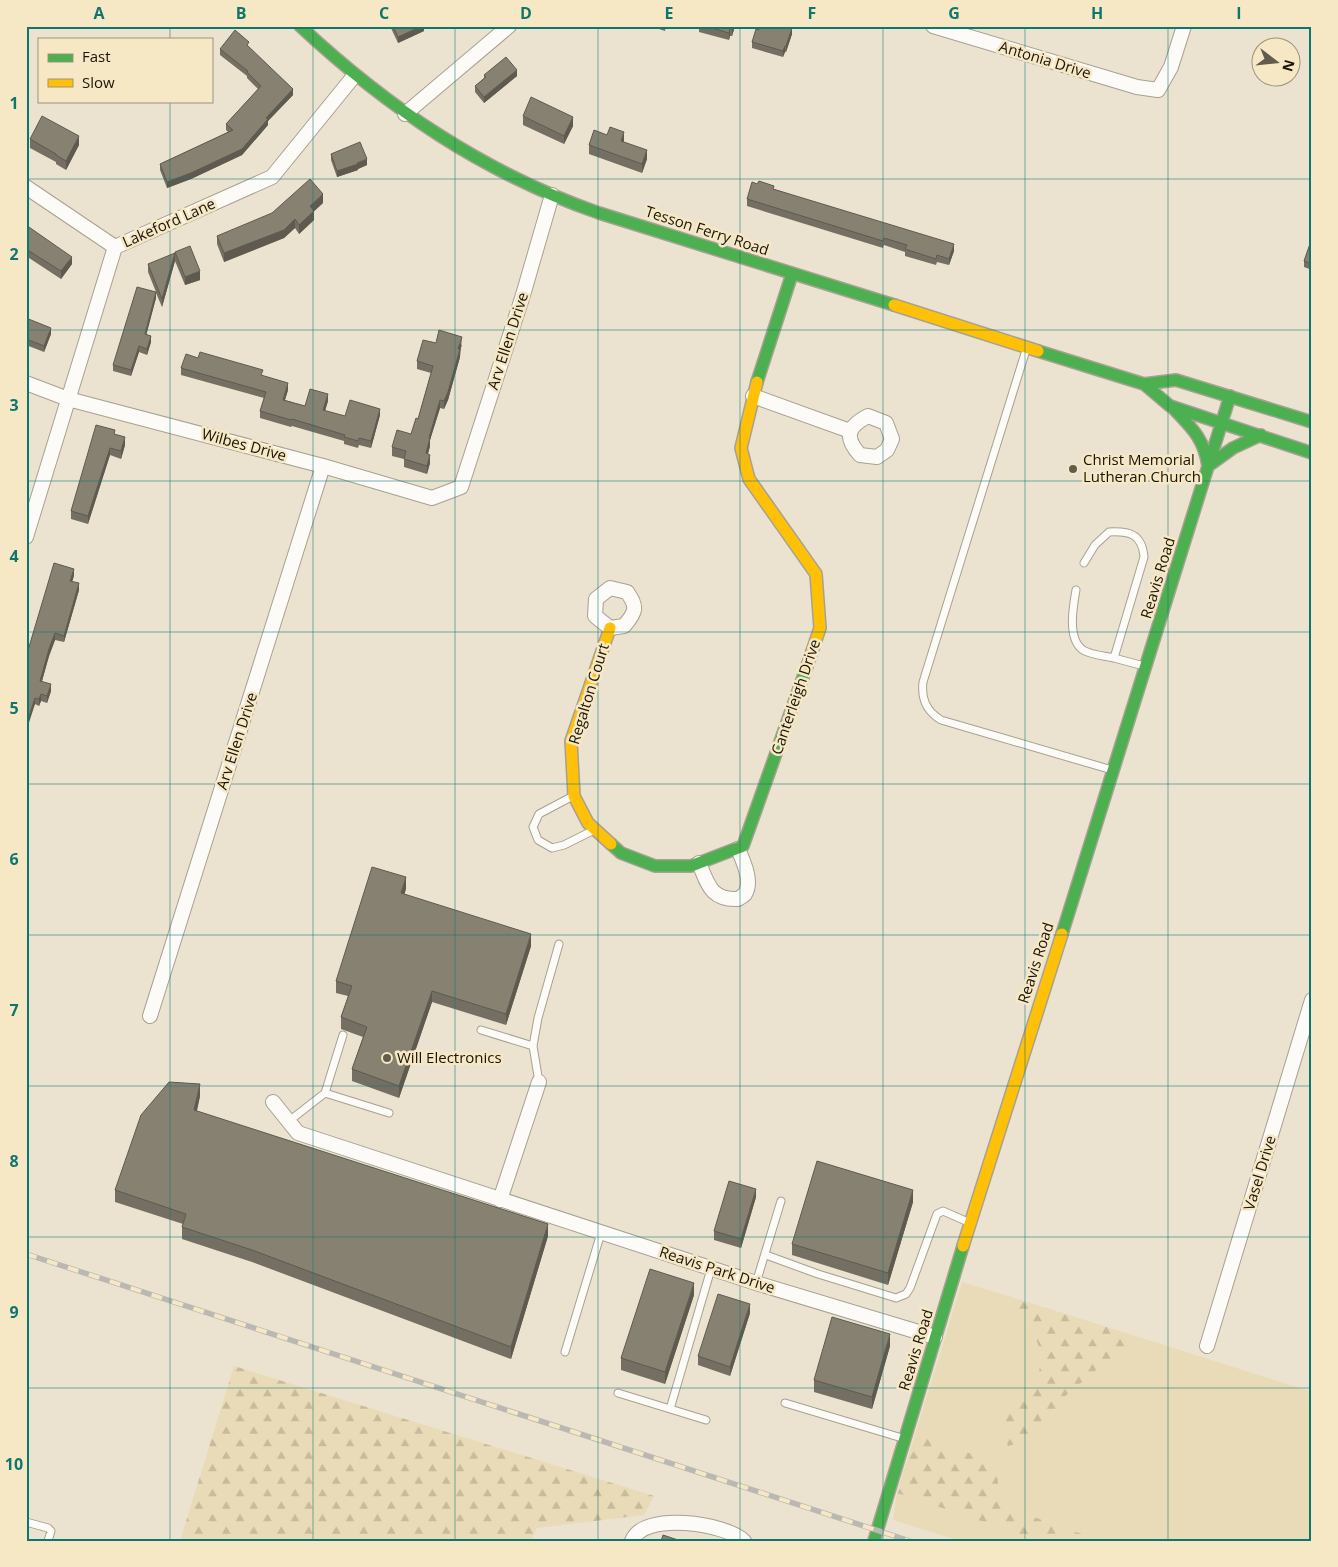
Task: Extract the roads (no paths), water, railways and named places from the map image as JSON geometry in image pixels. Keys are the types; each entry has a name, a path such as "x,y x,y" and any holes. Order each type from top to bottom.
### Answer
{"street":[{"name":"Tesson Ferry Road","path":"300,26 354,76 404,114 475,158 552,195 596,212 1144,384 1170,406 1312,452"},
{"path":"404,114 509,26"},
{"name":"Antonia Drive","path":"933,26 1137,87 1158,90 1171,68 1184,26"},
{"name":"Lakeford Lane","path":"26,537 115,247 272,177 354,76"},
{"path":"26,187 115,247"},
{"name":"Arv Ellen Drive","path":"461,487 523,296 552,195"},
{"name":"Canterleigh Drive","path":"740,847 820,628 816,574 748,479 741,448 753,396 792,274"},
{"name":"Tesson Ferry Road","path":"1144,384 1176,380 1311,420"},
{"name":"Wilbes Drive","path":"26,383 68,399 323,466 432,498 461,487"},
{"path":"753,396 850,431"},
{"name":"Reavis Road","path":"874,1541 970,1223 1114,771 1230,396"},
{"path":"1170,406 1193,429 1203,445 1208,466 1227,451 1247,440 1261,436"},
{"name":"Arv Ellen Drive","path":"150,1016 323,466"},
{"name":"Regalton Court","path":"610,628 571,741 574,796 588,823 621,853 655,866 691,866 740,847"},
{"path":"699,863 710,890 724,899 738,899 745,894 748,882 740,847"},
{"name":"Vasel Drive","path":"1207,1346 1312,1000"},
{"path":"500,1200 538,1082"},
{"name":"Reavis Park Drive","path":"273,1102 298,1133 756,1283 936,1337"},
{"path":"632,1541 642,1529 678,1522 720,1529 739,1536 744,1541"}],"lane":[{"path":"1027,347 923,682 922,692 928,709 941,720 1114,771"},
{"path":"1084,563 1095,545 1108,532 1123,531 1134,535 1143,545 1144,557 1114,658"},
{"path":"1076,590 1073,630 1076,644 1085,651 1147,666"},
{"path":"574,796 539,814 533,827 538,840 552,848 564,845 595,830"},
{"path":"538,1082 532,1046 559,944"},
{"path":"481,1030 532,1046"},
{"path":"288,1122 325,1093 343,1035"},
{"path":"325,1093 389,1113"},
{"path":"756,1283 781,1201"},
{"path":"766,1255 818,1274 896,1298 906,1294 910,1288 937,1214 943,1211 970,1223"},
{"path":"565,1352 601,1233"},
{"path":"670,1409 711,1268"},
{"path":"618,1393 706,1420"},
{"path":"785,1403 905,1439"},
{"path":"26,1522 48,1528 51,1531 48,1541"}],"railway":[{"path":"26,1254 910,1541"}],"place":[{"name":"Christ Memorial Lutheran Church","path":"1073,469"},
{"name":"Will Electronics","path":"387,1058"}]}
